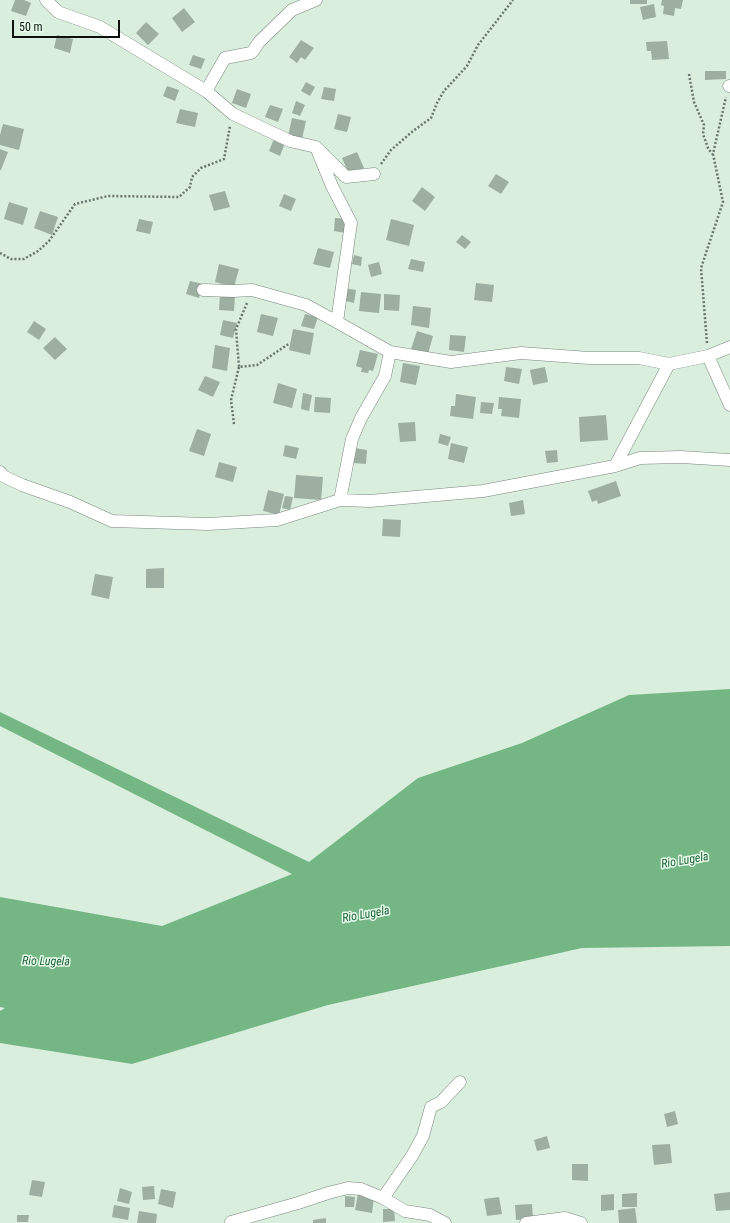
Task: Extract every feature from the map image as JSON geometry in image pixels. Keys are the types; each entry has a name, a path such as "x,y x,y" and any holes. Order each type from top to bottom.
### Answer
{"street":[{"path":"46,0 58,12 100,27 206,92 233,114 290,141 316,147 346,177 374,174"},
{"path":"206,92 225,58 251,53 259,42 292,10 316,0"},
{"path":"316,147 332,186 351,223 337,322"},
{"path":"204,290 252,290 306,305 390,352 451,362 521,353 589,358 639,358 669,364 708,356 730,347"},
{"path":"340,500 352,439 361,418 385,376 390,352"},
{"path":"708,356 730,405"},
{"path":"615,466 669,364"},
{"path":"0,472 3,476 22,485 70,502 112,521 208,524 277,520 340,500 370,501 483,491 615,466 640,458 681,457 730,460"},
{"path":"384,1198 412,1156 423,1136 431,1107 441,1102 460,1082"},
{"path":"231,1222 348,1188 361,1190 384,1198 405,1211 430,1215 445,1223"},
{"path":"526,1223 565,1218 581,1223"}],"path":[{"path":"374,174 391,150 431,118 444,91 467,66 478,45 513,0"},
{"path":"689,74 694,102 704,125 703,134 708,148 713,154"},
{"path":"708,356 701,268 723,202 713,154 729,86"},
{"path":"0,253 11,259 24,259 38,251 49,241 75,204 108,196 179,197 190,188 192,177 201,168 224,159 233,114"},
{"path":"234,424 231,400 239,367 236,329 252,290"},
{"path":"239,367 257,365 290,343"}],"water":[{"name":"Rio Lugela","path":"730,689 730,946 582,948 328,1005 132,1064 0,1043 0,1011 5,1008 0,1007 0,897 162,926 292,874 0,726 0,712 309,862 418,778 522,743 629,695"}],"building":[{"path":"15,0 24,0 31,3 26,16 11,11"},
{"path":"630,0 647,0 647,4 630,4"},
{"path":"662,0 683,0 681,9 675,8 674,16 663,14 664,6 661,5"},
{"path":"654,4 656,17 643,20 640,7"},
{"path":"184,8 195,22 182,32 172,18"},
{"path":"146,22 159,34 148,45 136,33"},
{"path":"57,35 73,39 70,53 54,48"},
{"path":"301,40 314,48 305,60 301,57 297,63 289,57"},
{"path":"667,41 669,59 652,60 651,51 647,51 646,42"},
{"path":"193,55 205,59 201,69 189,65"},
{"path":"705,71 726,71 726,79 705,80"},
{"path":"306,82 315,87 310,96 301,91"},
{"path":"167,86 179,90 175,101 163,96"},
{"path":"324,87 336,89 334,101 321,99"},
{"path":"237,89 251,94 246,108 232,103"},
{"path":"296,101 305,105 300,116 292,113"},
{"path":"270,105 283,109 278,122 265,117"},
{"path":"180,109 198,113 195,127 176,123"},
{"path":"338,114 351,117 347,132 334,129"},
{"path":"292,118 306,121 302,139 288,136"},
{"path":"3,124 24,129 19,150 0,145 0,135"},
{"path":"274,139 285,143 280,156 269,151"},
{"path":"0,149 8,152 1,170 0,170"},
{"path":"357,152 364,168 349,174 342,158"},
{"path":"496,174 509,182 501,194 488,186"},
{"path":"422,187 435,197 425,211 412,201"},
{"path":"225,191 230,207 214,211 209,195"},
{"path":"284,194 296,199 291,211 279,206"},
{"path":"9,202 28,208 23,225 4,219"},
{"path":"40,211 58,217 52,235 34,228"},
{"path":"335,218 348,219 346,233 334,231"},
{"path":"139,219 153,222 150,234 136,231"},
{"path":"391,219 414,225 409,246 386,240"},
{"path":"462,235 471,242 465,249 456,242"},
{"path":"318,248 334,252 330,268 313,264"},
{"path":"354,255 362,257 361,266 352,264"},
{"path":"411,259 425,262 423,272 408,269"},
{"path":"379,262 382,274 371,277 368,265"},
{"path":"219,264 239,269 234,287 215,282"},
{"path":"190,281 203,284 199,298 186,294"},
{"path":"476,283 494,285 492,302 474,300"},
{"path":"344,288 356,290 354,303 342,300"},
{"path":"361,292 381,294 379,313 359,311"},
{"path":"220,294 235,295 234,311 219,310"},
{"path":"384,294 400,295 399,311 384,310"},
{"path":"413,306 431,308 429,328 411,325"},
{"path":"261,314 278,318 273,336 257,332"},
{"path":"305,314 318,317 314,329 301,326"},
{"path":"223,320 237,323 233,338 220,335"},
{"path":"34,321 46,329 39,340 27,332"},
{"path":"293,329 314,333 310,355 289,350"},
{"path":"417,331 433,336 428,354 411,349"},
{"path":"450,335 466,336 464,352 449,350"},
{"path":"55,337 67,349 55,360 43,348"},
{"path":"215,345 230,348 227,371 212,368"},
{"path":"360,350 378,354 373,371 369,370 368,373 361,372 362,368 356,366"},
{"path":"403,363 420,366 416,385 400,382"},
{"path":"506,367 522,369 519,384 504,381"},
{"path":"545,367 548,382 533,385 530,370"},
{"path":"205,376 220,382 213,397 198,390"},
{"path":"278,383 297,389 292,408 273,403"},
{"path":"303,393 312,395 309,411 301,409"},
{"path":"456,394 476,397 473,419 450,416 451,406 455,406"},
{"path":"315,397 331,398 330,413 314,412"},
{"path":"499,397 521,399 519,418 501,416 502,409 498,409"},
{"path":"481,402 494,403 492,414 480,413"},
{"path":"606,415 608,440 580,442 579,417"},
{"path":"415,422 416,441 400,442 398,423"},
{"path":"197,429 211,434 204,456 189,451"},
{"path":"440,434 451,437 448,446 438,443"},
{"path":"451,443 468,447 464,463 448,459"},
{"path":"285,445 299,448 296,459 283,456"},
{"path":"354,448 367,450 366,464 353,463"},
{"path":"557,450 558,462 547,463 545,451"},
{"path":"219,462 237,467 233,482 215,477"},
{"path":"296,475 323,477 321,500 294,498"},
{"path":"616,481 621,496 598,504 597,500 592,502 588,491"},
{"path":"268,490 284,494 279,515 263,511"},
{"path":"285,496 293,497 290,510 282,508"},
{"path":"523,500 525,514 511,516 509,503"},
{"path":"383,519 401,520 400,537 382,536"},
{"path":"164,568 164,588 146,588 146,569"},
{"path":"95,574 113,577 109,599 91,595"},
{"path":"675,1111 678,1124 667,1127 664,1114"},
{"path":"547,1136 550,1148 537,1151 534,1140"},
{"path":"670,1144 672,1163 654,1165 652,1145"},
{"path":"572,1164 588,1164 588,1181 572,1180"},
{"path":"32,1180 45,1182 42,1197 29,1195"},
{"path":"154,1186 155,1199 143,1200 142,1187"},
{"path":"120,1188 132,1192 129,1204 117,1201"},
{"path":"161,1189 176,1192 173,1208 158,1204"},
{"path":"730,1192 730,1210 716,1211 714,1194"},
{"path":"637,1193 637,1207 622,1207 622,1194"},
{"path":"358,1194 374,1197 372,1213 355,1210"},
{"path":"614,1194 614,1210 601,1211 601,1195"},
{"path":"345,1196 355,1197 354,1207 345,1207"},
{"path":"499,1197 502,1214 487,1216 484,1199"},
{"path":"532,1204 533,1219 516,1220 515,1205"},
{"path":"114,1205 130,1208 128,1220 112,1217"},
{"path":"635,1208 637,1223 619,1223 618,1210"},
{"path":"383,1209 394,1209 395,1221 383,1222"},
{"path":"139,1211 157,1214 156,1223 137,1223"},
{"path":"17,1215 29,1215 28,1222 17,1222"},
{"path":"326,1218 326,1223 313,1223 313,1220"}]}
